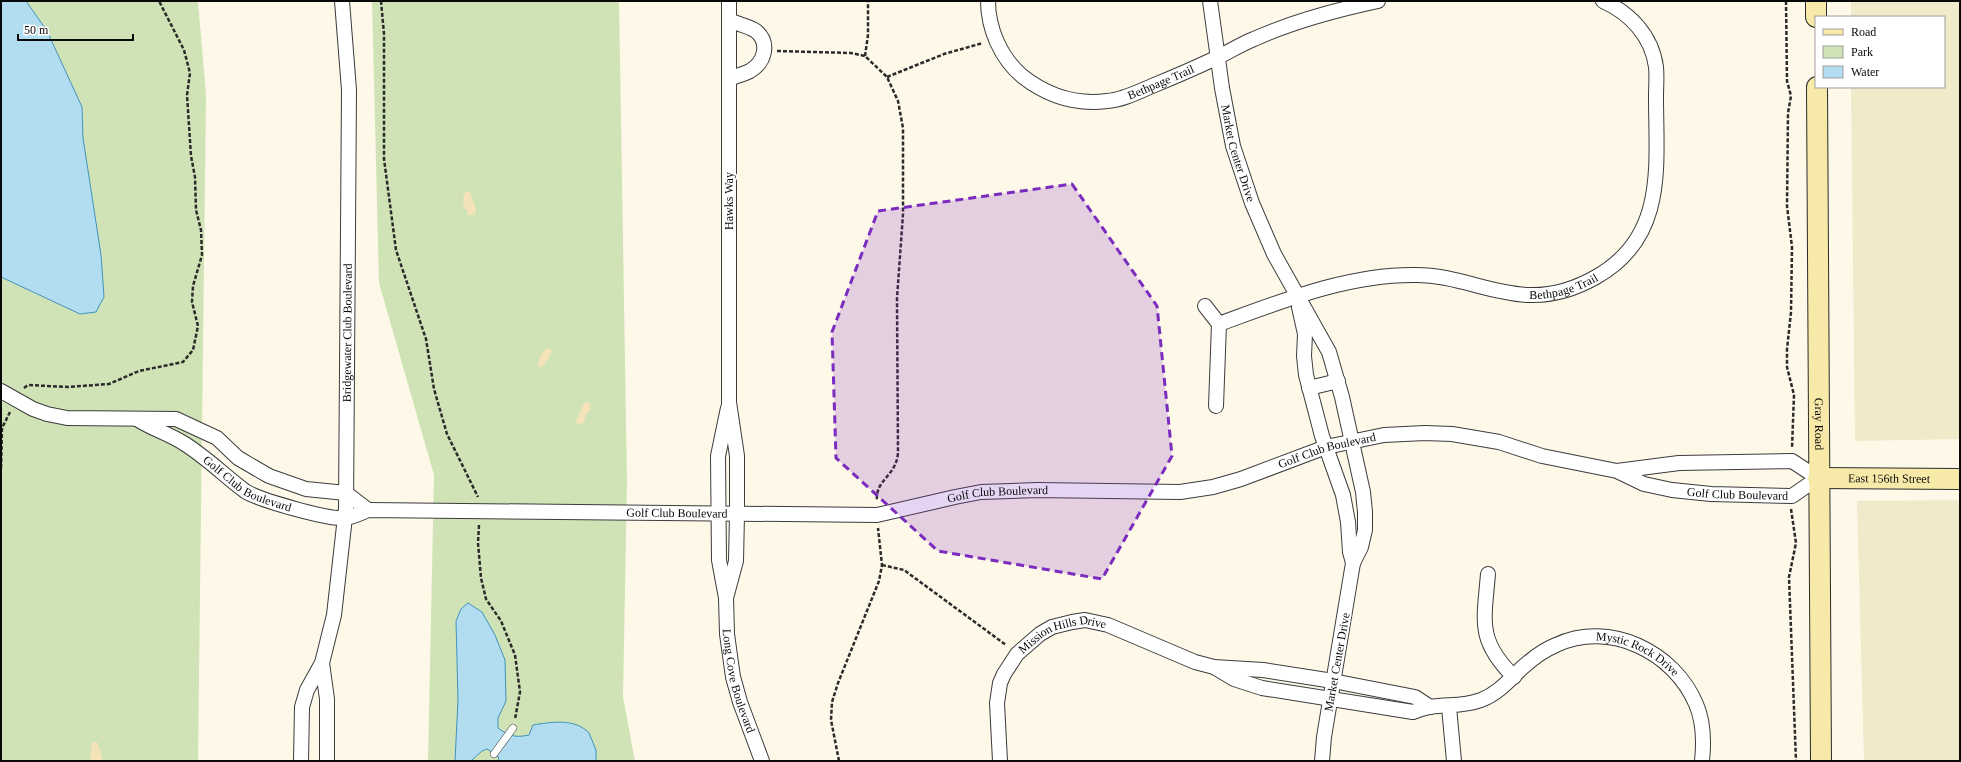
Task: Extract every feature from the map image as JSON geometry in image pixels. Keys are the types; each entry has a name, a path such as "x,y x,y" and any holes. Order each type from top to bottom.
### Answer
{"street":[{"name":"Bridgewater Club Boulevard","path":"301,761 302,706 307,690 322,662 334,615 346,493 350,90 342,1"},
{"name":"Hawks Way","path":"729,1 729,402 737,456 737,514"},
{"name":"Bethpage Trail","path":"988,1 990,18 995,37 1004,56 1015,70 1050,94 1063,98 1093,102 1108,101 1126,97 1217,58 1253,39 1287,25 1378,1"},
{"name":"Market Center Drive","path":"1210,1 1217,58 1233,146 1252,204 1274,254 1329,352 1338,381 1363,492 1365,530 1361,547 1353,563 1330,699 1322,761"},
{"name":"Bethpage Trail","path":"1219,324 1297,296 1337,284 1393,275 1418,275 1456,279 1511,294 1544,295 1560,292 1584,283 1605,272 1620,260 1630,249 1647,220 1654,197 1656,182 1656,67 1648,41 1642,31 1624,12 1603,1"},
{"path":"1816,1 1816,16"},
{"path":"729,20 754,30 761,37 765,51 762,60 751,70 729,79"},
{"name":"Gray Road","path":"1817,88 1818,478 1821,761"},
{"name":"Market Center Drive","path":"1297,296 1305,334 1304,356 1309,388 1326,448 1343,494 1348,522 1350,552 1353,563"},
{"path":"1205,306 1219,324 1216,406"},
{"path":"1309,388 1338,381"},
{"name":"Golf Club Boulevard","path":"1,391 15,400 47,414 68,418 176,419 217,438 238,458 254,468 288,483 306,489 346,493"},
{"name":"Hawks Way","path":"718,514 718,456 729,402"},
{"name":"Golf Club Boulevard","path":"137,419 146,426 174,437 223,472 247,492 285,506 344,518 368,510 877,515 981,492 1037,490 1180,492 1200,489 1241,479 1326,448 1399,434 1452,434 1499,442 1542,456 1617,471 1644,484 1672,490 1711,494 1792,496 1818,478"},
{"path":"223,472 238,458"},
{"name":"Golf Club Boulevard","path":"1617,471 1679,463 1792,461"},
{"path":"1792,461 1818,478"},
{"name":"East 156th Street","path":"1818,478 1960,479"},
{"path":"346,493 368,510"},
{"name":"Long Cove Boulevard","path":"718,514 718,560 726,598 727,634 733,677 742,709 762,761"},
{"name":"Long Cove Boulevard","path":"726,598 736,561 737,514"},
{"path":"1488,574 1485,615 1487,641 1497,658 1514,677"},
{"name":"Mission Hills Drive","path":"1000,761 998,695 1004,674 1017,654 1040,634 1061,624 1085,620 1108,625 1195,662 1214,667 1263,670 1333,681"},
{"name":"Mystic Rock Drive","path":"1330,699 1413,712 1430,707 1449,707 1470,704 1482,700 1502,688 1534,658 1566,641 1591,637 1617,638 1641,646 1666,662 1681,678 1690,691 1697,705 1703,730 1702,761"},
{"name":"Bridgewater Club Boulevard","path":"322,662 327,699 327,761"},
{"name":"Mission Hills Drive","path":"1214,667 1224,674 1245,684 1330,699"},
{"path":"1333,681 1415,697 1430,707"},
{"path":"1449,707 1454,761"}],"lane":[{"path":"494,754 513,728"}],"path":[{"path":"1,468 2,428 19,392 28,384 68,387 109,384 140,371 183,362 193,350 198,326 192,302 193,286 202,255 201,230 196,210 195,177 190,141 187,95 190,72 184,50 159,1"},
{"path":"381,1 384,34 384,160 396,250 426,338 434,389 447,434 481,503 478,543 481,578 486,599 502,621 515,655 520,692 513,728"},
{"path":"865,56 868,35 868,1"},
{"path":"1786,1 1787,81 1791,96 1788,113 1787,206 1792,247 1791,312 1787,349 1788,367 1794,394 1792,461"},
{"path":"888,77 944,54 987,42 995,37"},
{"path":"765,51 851,53 865,56 888,77 898,101 903,128 903,214 897,298 898,458 894,469 877,489 877,515 882,565 879,582 838,683 832,702 831,720 839,761"},
{"path":"1792,496 1791,515 1796,543 1789,577 1796,761"},
{"path":"882,565 904,570 1017,654"}],"highlighted area":[{"path":"1072,184 1157,306 1172,456 1102,579 938,551 836,458 832,332 878,211"}],"shaded area":[{"path":"1851,1 1960,1 1960,439 1855,441 1851,88 1945,88 1945,16 1851,16"},
{"path":"1960,500 1960,761 1864,761 1857,501"}],"green space":[{"path":"1,1 198,1 206,95 198,761 1,761"},
{"path":"372,1 619,1 627,482 623,697 635,761 428,761 434,475 379,283"}],"sand":[{"path":"470,191 476,210 475,215 468,215 463,202 464,193"},
{"path":"548,348 552,350 549,358 543,366 539,367 538,362 540,356"},
{"path":"585,402 590,403 591,409 586,414 584,423 577,424 576,420"},
{"path":"92,743 98,743 103,761 90,761"}],"water":[{"path":"1,1 26,1 47,31 82,107 83,138 101,255 104,297 96,312 80,314 1,277"},
{"path":"468,603 482,612 495,635 505,660 506,701 498,718 498,728 509,735 520,736 529,735 533,725 562,722 577,725 589,733 596,750 596,761 499,761 498,756 487,749 482,751 471,761 455,761 458,700 456,621 461,609"}]}
